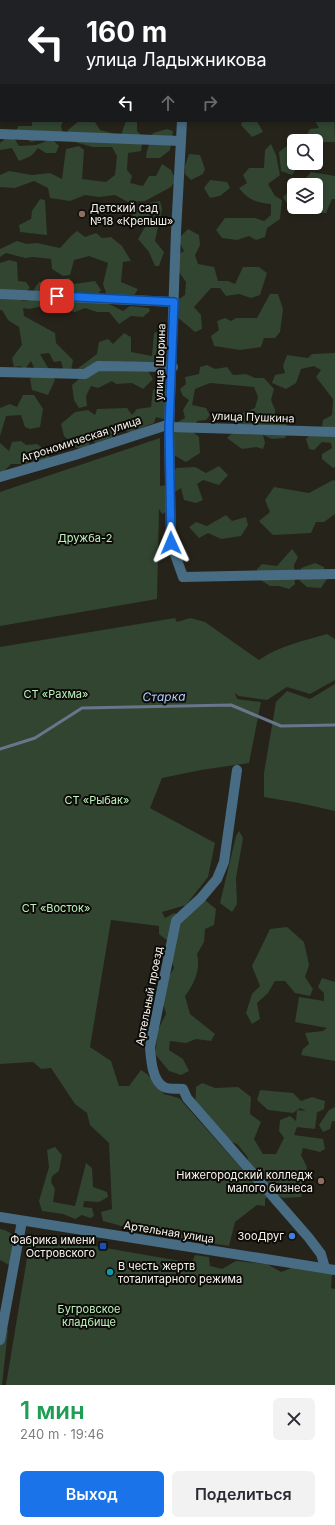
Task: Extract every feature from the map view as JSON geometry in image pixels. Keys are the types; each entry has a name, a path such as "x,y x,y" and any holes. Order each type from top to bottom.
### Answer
{"street":[{"name":"улица Шорина","path":"182,122 176,232 170,425 171,543 183,577 335,574"},
{"path":"0,134 181,141"},
{"path":"0,294 174,302"},
{"path":"0,372 85,374 98,366 172,367"},
{"name":"улица Пушкина","path":"170,425 335,432"},
{"name":"Агрономическая улица","path":"0,477 170,425"},
{"name":"Артельный проезд","path":"237,770 224,862 217,879 202,898 176,921 150,1047 152,1064 158,1082 165,1088 183,1089 187,1098 309,1238 330,1269"},
{"name":"Артельная улица","path":"0,1217 330,1269"},
{"path":"0,1340 22,1221"}],"green space":[{"path":"32,122 63,122 61,126 63,135 31,142 16,133 18,126 32,126"},
{"path":"78,122 95,122 100,130 112,133 121,143 122,132 126,122 137,122 137,131 143,137 141,151 128,153 127,170 132,176 130,183 143,186 149,176 156,176 162,164 171,170 176,180 171,187 145,201 128,202 115,195 99,197 85,195 70,201 50,198 48,188 34,181 15,188 0,187 0,175 9,171 32,175 50,173 62,179 66,149 79,146 84,150 82,179 106,182 115,175 117,156 112,147 93,147 67,140 68,130"},
{"path":"242,122 258,122 263,132 252,137 241,125"},
{"path":"316,122 334,122 335,142 323,142 323,134 307,134 310,129 319,128"},
{"path":"167,129 173,131 170,150 160,158 146,158 153,133"},
{"path":"14,138 19,146 36,145 52,139 59,146 56,153 46,153 38,148 31,156 19,161 12,148 0,150 0,143 5,139"},
{"path":"271,144 276,155 280,175 268,184 275,196 282,200 280,219 267,228 265,237 256,240 249,236 237,240 222,238 216,230 225,218 255,218 264,221 271,215 271,204 253,200 239,188 247,183 243,175 249,168 264,168 265,150"},
{"path":"287,146 287,170 295,170 292,175 281,171 279,152"},
{"path":"189,154 200,155 205,169 203,174 191,180 185,174 185,166"},
{"path":"311,172 335,176 335,199 332,199 326,213 323,213 323,178 306,178"},
{"path":"210,180 227,182 230,188 220,196 210,198 204,188"},
{"path":"287,193 287,203 283,197"},
{"path":"40,199 45,200 47,235 20,232 19,225 31,219 32,211"},
{"path":"160,201 162,209 155,241 164,252 159,266 155,266 149,252 138,239 145,227 132,216 138,205"},
{"path":"188,229 199,235 200,245 195,255 198,264 214,267 218,281 228,281 235,284 243,267 259,267 267,273 260,295 251,298 239,294 226,296 220,288 211,288 194,307 201,315 202,329 195,332 176,316 176,301 185,295 186,282 177,269 177,255 184,251 178,239"},
{"path":"77,231 85,237 96,233 102,238 111,237 122,246 131,261 123,262 121,282 138,289 133,297 107,296 103,284 108,263 89,256 74,260 70,275 63,276 52,269 51,259 33,257 25,258 6,253 0,257 0,249 17,241 27,244 37,243 60,248"},
{"path":"9,260 17,262 18,281 26,282 30,288 24,293 0,292 0,263"},
{"path":"69,278 74,284 95,281 101,290 96,296 77,295 71,291 63,295 37,294 34,289 39,282 49,283"},
{"path":"270,294 278,294 283,309 280,332 275,338 264,338 261,347 240,350 214,346 211,336 219,330 217,321 225,318 231,321 236,318 257,318"},
{"path":"0,295 17,296 23,301 35,299 48,302 67,298 101,300 123,311 130,306 149,308 150,311 143,317 131,316 119,324 109,312 97,312 85,308 75,312 48,305 29,309 23,308 24,316 55,333 56,343 73,360 70,376 65,376 61,361 54,362 49,353 40,354 55,380 48,395 32,390 30,379 37,374 31,361 25,369 20,366 14,367 12,358 22,345 19,327 8,320 2,310 0,310"},
{"path":"157,332 163,338 160,346 163,351 158,361 125,361 122,369 148,371 153,379 143,389 132,383 116,384 112,381 98,388 91,386 86,396 87,406 79,408 74,400 72,385 79,379 77,369 97,354 99,342 108,339 113,344 124,333 131,337 131,352 152,356 154,333"},
{"path":"335,353 335,427 330,430 322,426 323,420 332,415 333,399 316,377 321,370 314,366 301,369 296,383 286,389 272,383 275,375 285,373 283,366 287,355 308,358 312,354"},
{"path":"207,365 215,369 227,367 233,375 246,374 255,378 264,378 274,389 271,400 275,410 275,422 283,419 290,429 285,438 272,439 263,435 265,443 263,449 256,447 242,449 227,438 238,430 236,422 238,415 255,408 258,397 254,387 210,383 195,389 192,405 206,408 210,415 206,420 197,421 193,432 199,437 200,453 186,462 172,454 168,440 175,432 174,424 185,418 183,410 189,400 183,396 180,389 186,384 185,377 199,374 200,367"},
{"path":"165,381 170,391 163,402 172,407 172,412 163,419 156,417 154,423 131,432 120,430 115,440 99,445 91,440 87,450 77,448 64,436 61,424 75,412 88,410 95,415 97,409 127,408 132,415 137,409 151,407 153,390"},
{"path":"23,395 34,395 43,409 40,427 30,429 25,427 21,415 6,416 0,436 0,408 10,404 17,407"},
{"path":"335,432 335,467 333,468 322,459 322,454 332,448 331,443 322,442 314,450 309,449 306,439 312,433"},
{"name":"Дружба-2","path":"160,438 160,486 166,485 176,468 195,467 206,473 219,466 228,475 219,485 203,480 197,484 203,500 196,503 184,500 181,488 167,497 168,511 162,514 159,509 157,599 0,626 0,492"},
{"path":"21,441 26,445 37,444 50,453 49,458 30,472 21,464 11,464 0,475 0,443 9,451 12,442"},
{"path":"333,480 335,481 335,514 324,522 316,522 311,533 273,535 259,521 270,512 265,500 274,487 309,493"},
{"path":"226,515 232,521 246,517 248,525 241,536 221,539 208,533 199,538 189,527 196,522 207,526"},
{"path":"292,549 298,557 294,565 295,584 289,589 279,586 270,586 259,579 257,569 262,564 277,566"},
{"path":"315,563 324,567 327,579 321,588 307,587 300,581 301,568"},
{"path":"175,618 177,622 190,618 205,622 259,660 283,647 327,634 335,639 335,680 310,694 287,687 267,700 239,696 235,693 237,699 261,702 249,763 201,770 162,778 150,808 215,843 208,877 186,905 162,912 165,918 174,913 185,917 205,900 216,909 214,925 205,929 204,942 197,954 198,965 196,976 185,996 190,1014 215,1034 211,1041 196,1039 186,1043 170,1041 169,1050 183,1059 189,1071 181,1075 169,1071 155,1054 158,1030 166,1014 162,999 167,980 174,968 171,959 173,945 159,934 159,926 111,920 90,1047 111,1061 119,1086 129,1086 141,1070 147,1074 164,1094 179,1098 267,1197 265,1199 265,1206 257,1205 235,1222 229,1246 129,1230 129,1228 103,1221 101,1212 112,1209 109,1143 90,1125 87,1113 75,1104 51,1068 41,1069 33,1062 0,1064 0,647"},
{"path":"335,684 335,811 264,797 264,773 276,702 287,691 310,699"},
{"path":"239,831 243,838 236,878 237,904 232,912 220,903 236,836"},
{"path":"287,927 304,942 309,965 305,977 313,989 310,996 295,993 285,981 275,981 268,993 257,1003 260,1019 252,1024 246,1013 252,994 260,986 252,966 270,929"},
{"path":"322,978 335,982 335,1061 301,1055 303,1049 309,1044 305,1033 323,1031 327,1028 295,1022 299,997 324,1001 324,993 318,987"},
{"path":"202,1083 215,1088 238,1087 251,1097 250,1114 261,1122 254,1139 263,1154 276,1154 284,1138 279,1131 280,1120 290,1116 296,1121 297,1110 293,1113 268,1110 257,1100 260,1090 293,1093 301,1101 312,1097 325,1101 324,1109 316,1113 315,1129 297,1127 294,1135 323,1139 325,1149 320,1152 303,1148 301,1155 307,1167 301,1197 283,1198 268,1190 264,1178 250,1168 247,1156 237,1144 226,1140 195,1112 196,1087","holes":["300,1108 306,1111 297,1110"]},
{"path":"335,1107 335,1121 332,1121 330,1129 323,1132 319,1125 329,1110"},
{"path":"55,1147 62,1155 59,1171 52,1176 51,1182 55,1189 53,1202 75,1206 86,1163 92,1168 93,1187 107,1192 108,1197 99,1202 84,1201 83,1207 92,1208 94,1216 90,1218 82,1215 75,1219 63,1214 42,1211 39,1201 49,1167 47,1150"},
{"path":"0,1229 5,1230 17,1237 11,1266 0,1260"},
{"name":"Бугровское кладбище","path":"31,1235 192,1263 195,1255 209,1257 210,1266 222,1269 236,1261 267,1264 281,1272 294,1267 332,1274 331,1288 335,1289 335,1385 6,1385 28,1252 27,1238 30,1238"},
{"path":"0,1324 8,1330 2,1385 0,1385"}],"waterway":[{"name":"Старка","path":"0,749 35,738 82,708 231,705 281,726 335,725"}],"place":[{"name":"Детский сад №18 «Крепыш»","path":"82,214"},
{"name":"Нижегородский колледж малого бизнеса","path":"321,1181"},
{"name":"ЗооДруг","path":"292,1236"},
{"name":"Фабрика имени Островского","path":"103,1246"},
{"name":"В честь жертв тоталитарного режима","path":"110,1272"}],"route":[{"path":"57,296 174,302 169,427 171,543"}],"park label":[{"name":"СТ «Рахма»","path":"56,694"},
{"name":"СТ «Рыбак»","path":"97,800"},
{"name":"СТ «Восток»","path":"56,908"}]}
